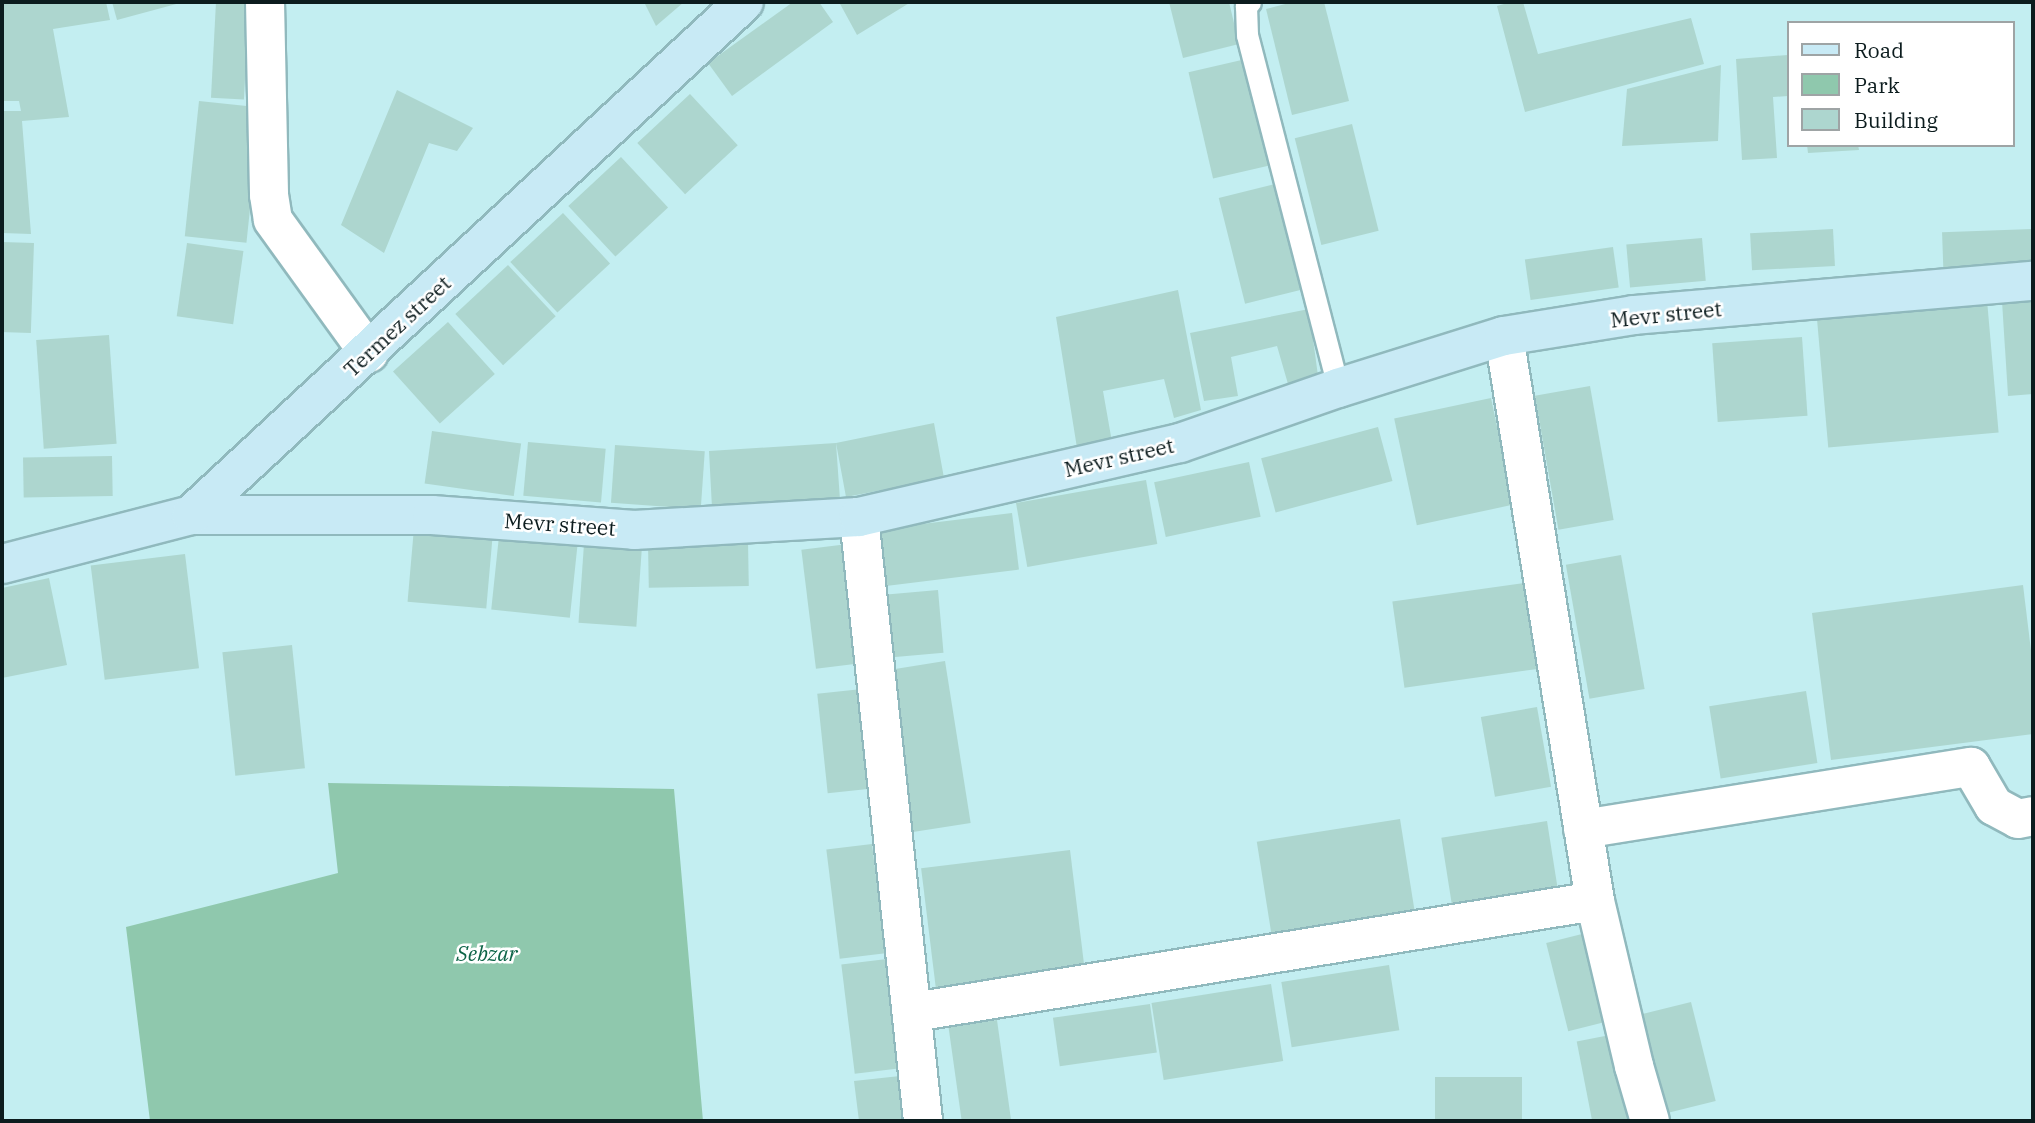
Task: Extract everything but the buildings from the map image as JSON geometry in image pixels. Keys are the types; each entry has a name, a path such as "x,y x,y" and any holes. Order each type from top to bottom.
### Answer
{"street":[{"path":"265,2 269,195 273,220 369,353"},
{"name":"Termez street","path":"2,564 191,515 369,353 744,2"},
{"name":"Mevr street","path":"191,515 432,514 634,530 859,517 1180,443 1338,388 1504,336 1634,315 2033,281"},
{"path":"1504,336 1595,901 1633,1066 1650,1121"},
{"path":"859,517 914,1012 923,1121"},
{"path":"1583,829 1971,767 1994,806 2018,819 2033,816"},
{"path":"914,1012 1595,901"}],"lane":[{"path":"1250,2 1246,6 1247,34 1338,388"}],"green space":[{"name":"Sebzar","path":"328,783 674,789 703,1121 150,1121 126,927 338,873"}]}
